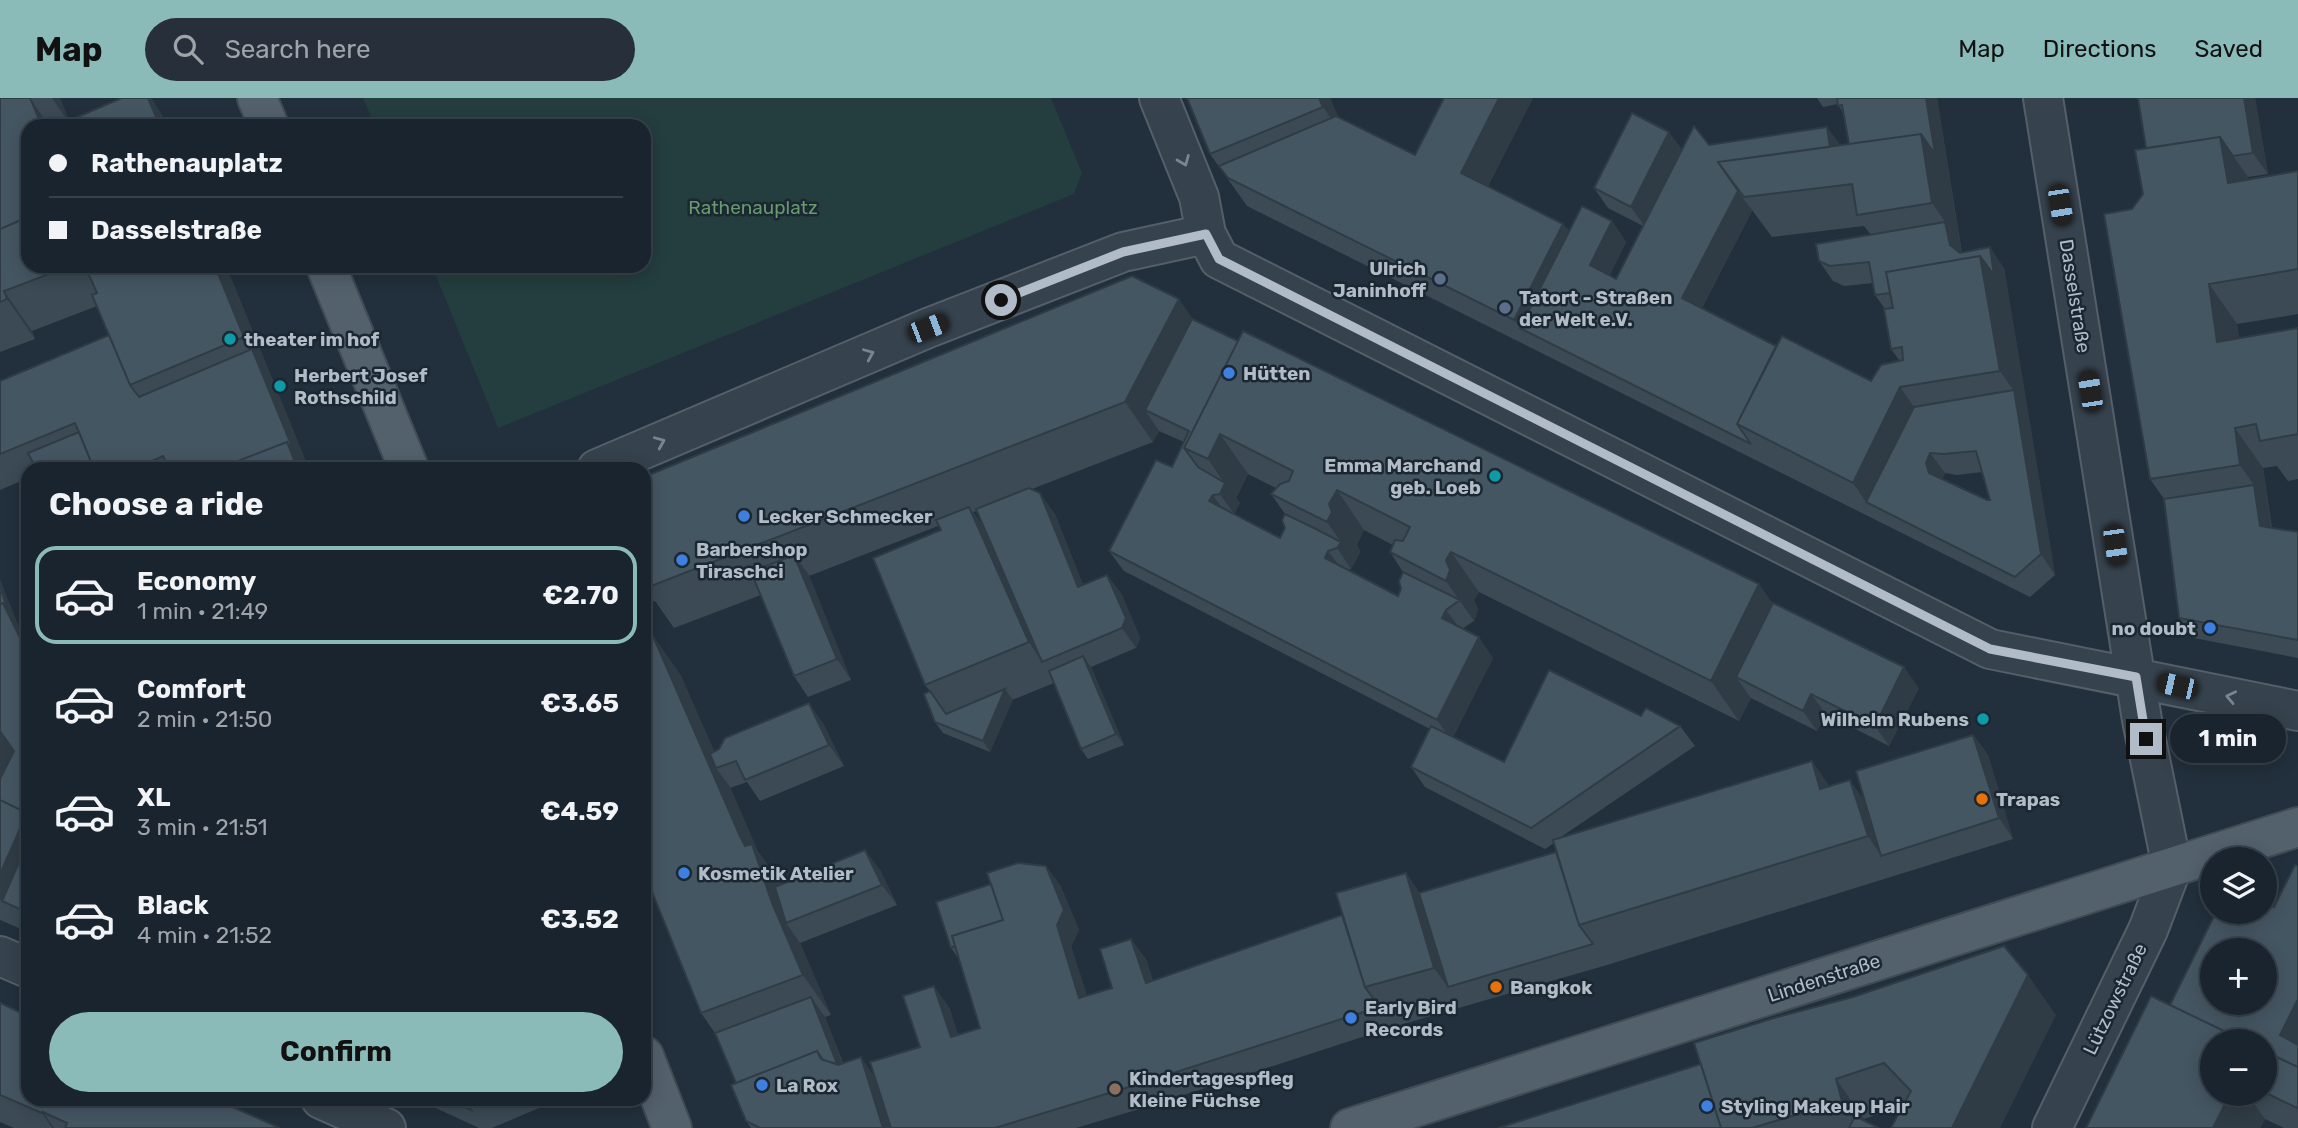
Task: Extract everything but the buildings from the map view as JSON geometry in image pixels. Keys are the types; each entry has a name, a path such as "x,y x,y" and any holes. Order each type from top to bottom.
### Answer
{"main road":[{"path":"257,98 266,119"},
{"path":"329,273 406,462"},
{"name":"Lindenstraße","path":"1350,1128 2298,827"},
{"path":"651,1074 672,1128"}],"street":[{"path":"1159,98 1199,197 1206,234 1219,259 1990,649 2298,711"},
{"name":"Dasselstraße","path":"2043,98 2136,677 2172,867"},
{"path":"613,462 928,328 1123,252 1206,234"},
{"name":"Lützowstraße","path":"2052,1128 2148,930 2172,867"},
{"path":"0,956 21,965"},
{"path":"337,1106 386,1128"}],"green space":[{"name":"Rathenauplatz","path":"363,98 1051,98 1082,173 1074,194 498,428 435,273 651,273 651,119 372,119"}],"place":[{"name":"Ulrich Janinhoff","path":"1440,279"},
{"name":"Tatort - Straßen der Welt e.V.","path":"1505,308"},
{"name":"theater im hof","path":"230,339"},
{"name":"Hütten","path":"1229,373"},
{"name":"Herbert Josef Rothschild","path":"280,386"},
{"name":"Emma Marchand geb. Loeb","path":"1495,476"},
{"name":"Lecker Schmecker","path":"744,516"},
{"name":"Barbershop Tiraschci","path":"682,560"},
{"name":"no doubt","path":"2210,628"},
{"name":"Wilhelm Rubens","path":"1983,719"},
{"name":"Trapas","path":"1982,799"},
{"name":"Kosmetik Atelier","path":"684,873"},
{"name":"Bangkok","path":"1496,987"},
{"name":"Early Bird Records","path":"1351,1018"},
{"name":"La Rox","path":"762,1085"},
{"name":"Kindertagespfleg Kleine Füchse","path":"1115,1089"},
{"name":"Styling Makeup Hair","path":"1707,1106"}],"route":[{"path":"1001,300 1123,252 1206,234 1219,259 1990,649 2136,677 2146,739"}]}
